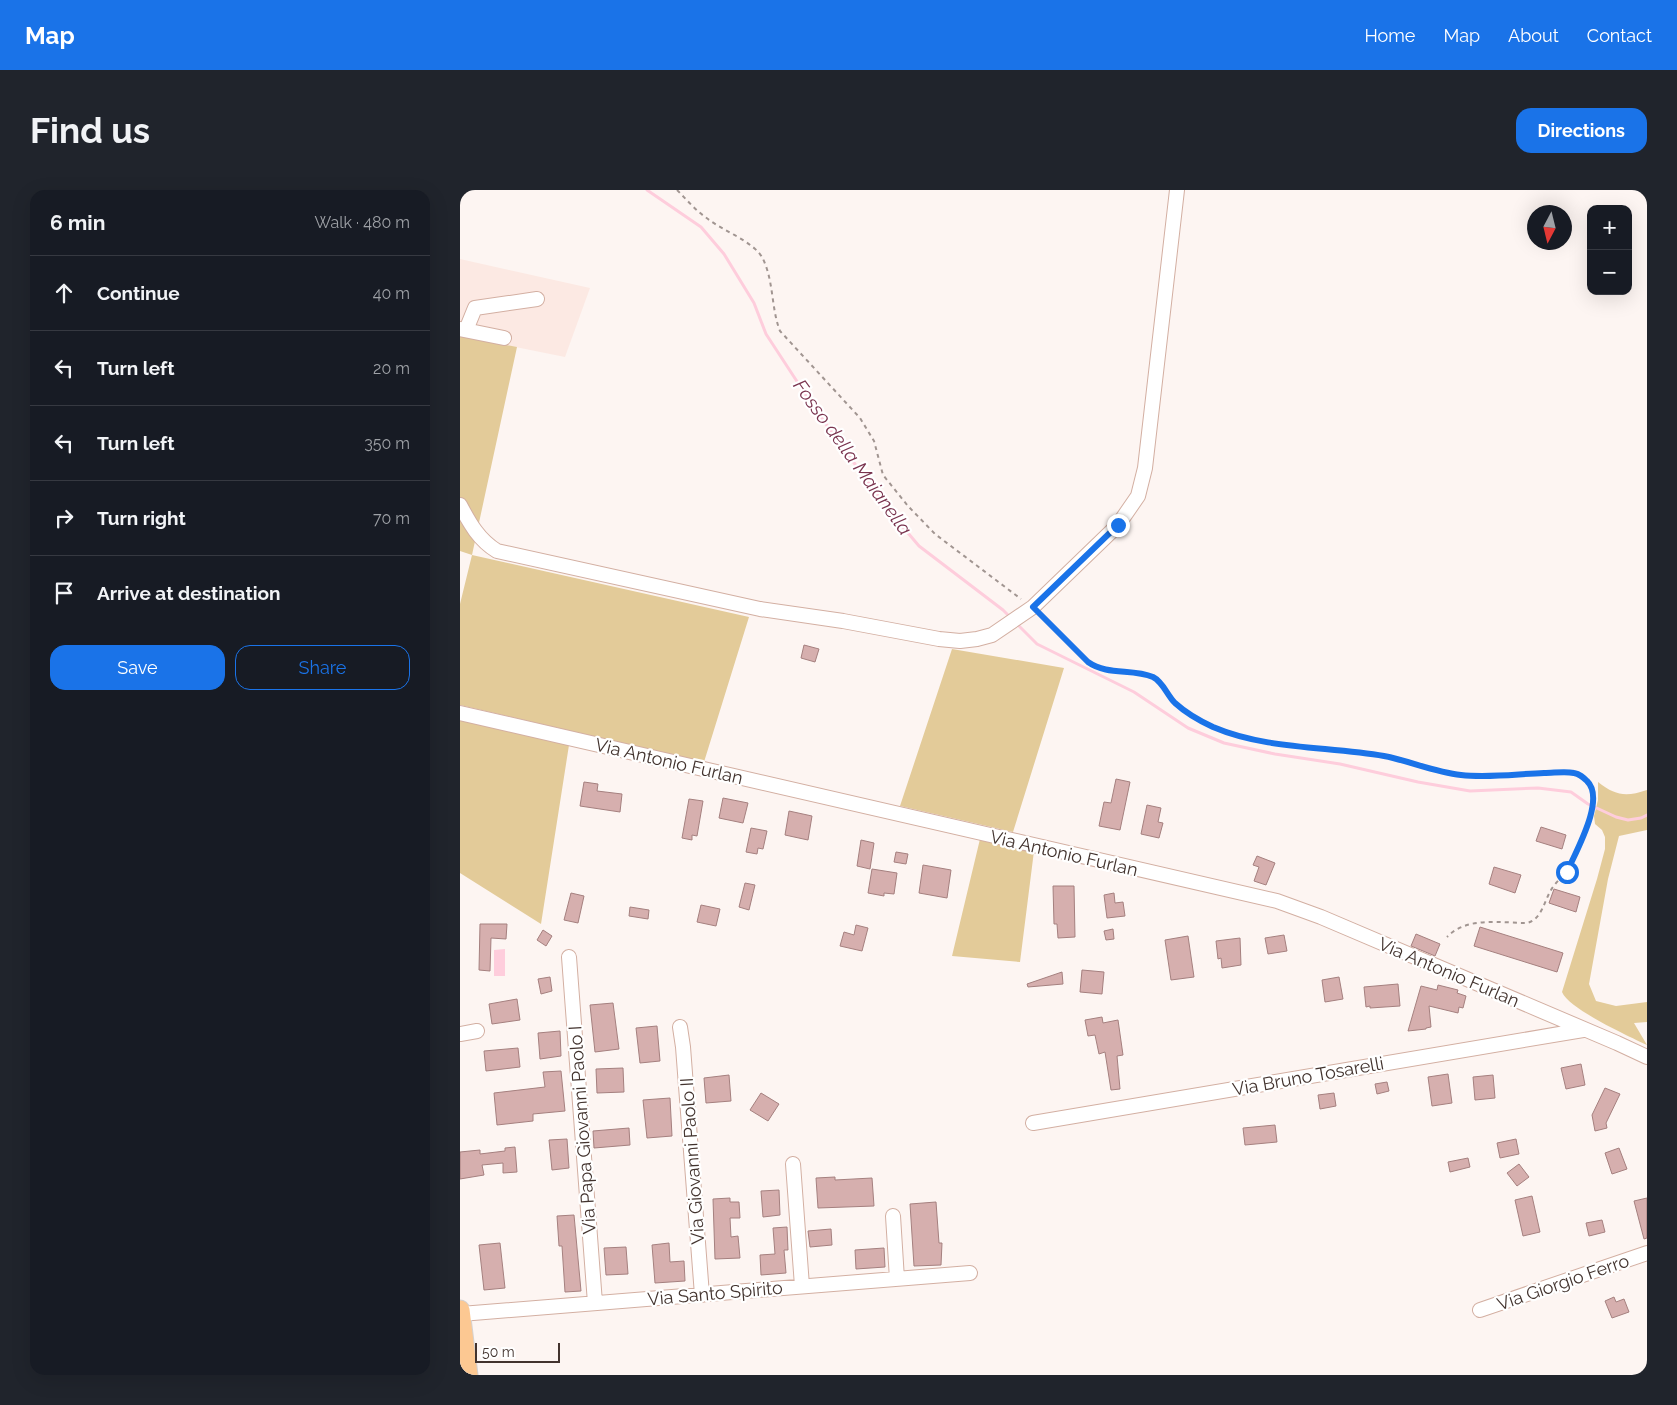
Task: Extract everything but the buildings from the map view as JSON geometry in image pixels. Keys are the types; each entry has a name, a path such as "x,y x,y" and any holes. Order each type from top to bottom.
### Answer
{"main road":[{"path":"460,1310 468,1375"}],"street":[{"path":"460,505 472,527 485,544 497,551 760,609 843,621 939,639 960,641 992,635 1028,611 1118,525 1138,496 1142,484 1177,190"},
{"path":"504,338 463,329 474,308 537,300"},
{"name":"Via Antonio Furlan","path":"460,713 1277,901 1320,917 1584,1030 1617,1042 1647,1057"},
{"name":"Via Papa Giovanni Paolo I","path":"568,957 594,1303"},
{"name":"Via Giovanni Paolo II","path":"680,1027 702,1294"},
{"name":"Via Bruno Tosarelli","path":"1033,1123 1584,1030"},
{"path":"460,1034 477,1032"},
{"path":"793,1164 802,1286"},
{"path":"893,1216 897,1279"},
{"name":"Via Giorgio Ferro","path":"1480,1310 1647,1253"},
{"name":"Via Santo Spirito","path":"461,1314 970,1273"}],"path":[{"path":"677,190 705,218 756,249 763,258 769,275 776,320 780,331 860,418 874,441 883,475 908,506 935,534 1013,594 1028,611 1096,668 1155,678 1175,703 1198,719 1250,739 1386,756 1445,773 1498,776 1567,772 1582,776 1589,782 1593,791 1591,814 1567,872 1552,888 1538,917 1527,923 1474,923 1454,930 1447,937"}],"shaded area":[{"path":"460,259 590,288 565,357 460,336"},
{"path":"460,336 517,347 472,555 460,551"},
{"path":"472,555 749,617 704,762 460,705 460,604"},
{"path":"952,649 1064,668 1013,832 900,806"},
{"path":"460,719 569,745 541,924 460,873"},
{"path":"1598,782 1610,790 1621,794 1633,794 1647,790 1647,830 1619,836 1608,879 1589,984 1596,1001 1616,1006 1647,1002 1647,1022 1634,1023 1647,1045 1587,1014 1567,999 1562,992 1605,849 1605,837 1602,830 1595,824 1594,816 1598,800"},
{"path":"980,839 1034,851 1020,962 952,956"},
{"path":"505,949 505,976 494,976 494,950"}],"waterway":[{"name":"Fosso della Maianella","path":"647,190 701,227 724,254 754,303 766,334 815,409 886,507 919,546 1011,618"},
{"name":"Fosso della Maianella","path":"1017,624 1037,644 1134,692 1188,728 1224,743 1275,754 1340,764 1418,782 1470,791 1538,788 1571,792 1588,804 1616,817 1628,820 1647,815"}],"route":[{"path":"1118,525 1057,586 1033,607 1088,662 1096,668 1155,678 1175,703 1198,719 1250,739 1386,756 1445,773 1498,776 1567,772 1582,776 1589,782 1594,800 1591,814 1567,872"}]}
